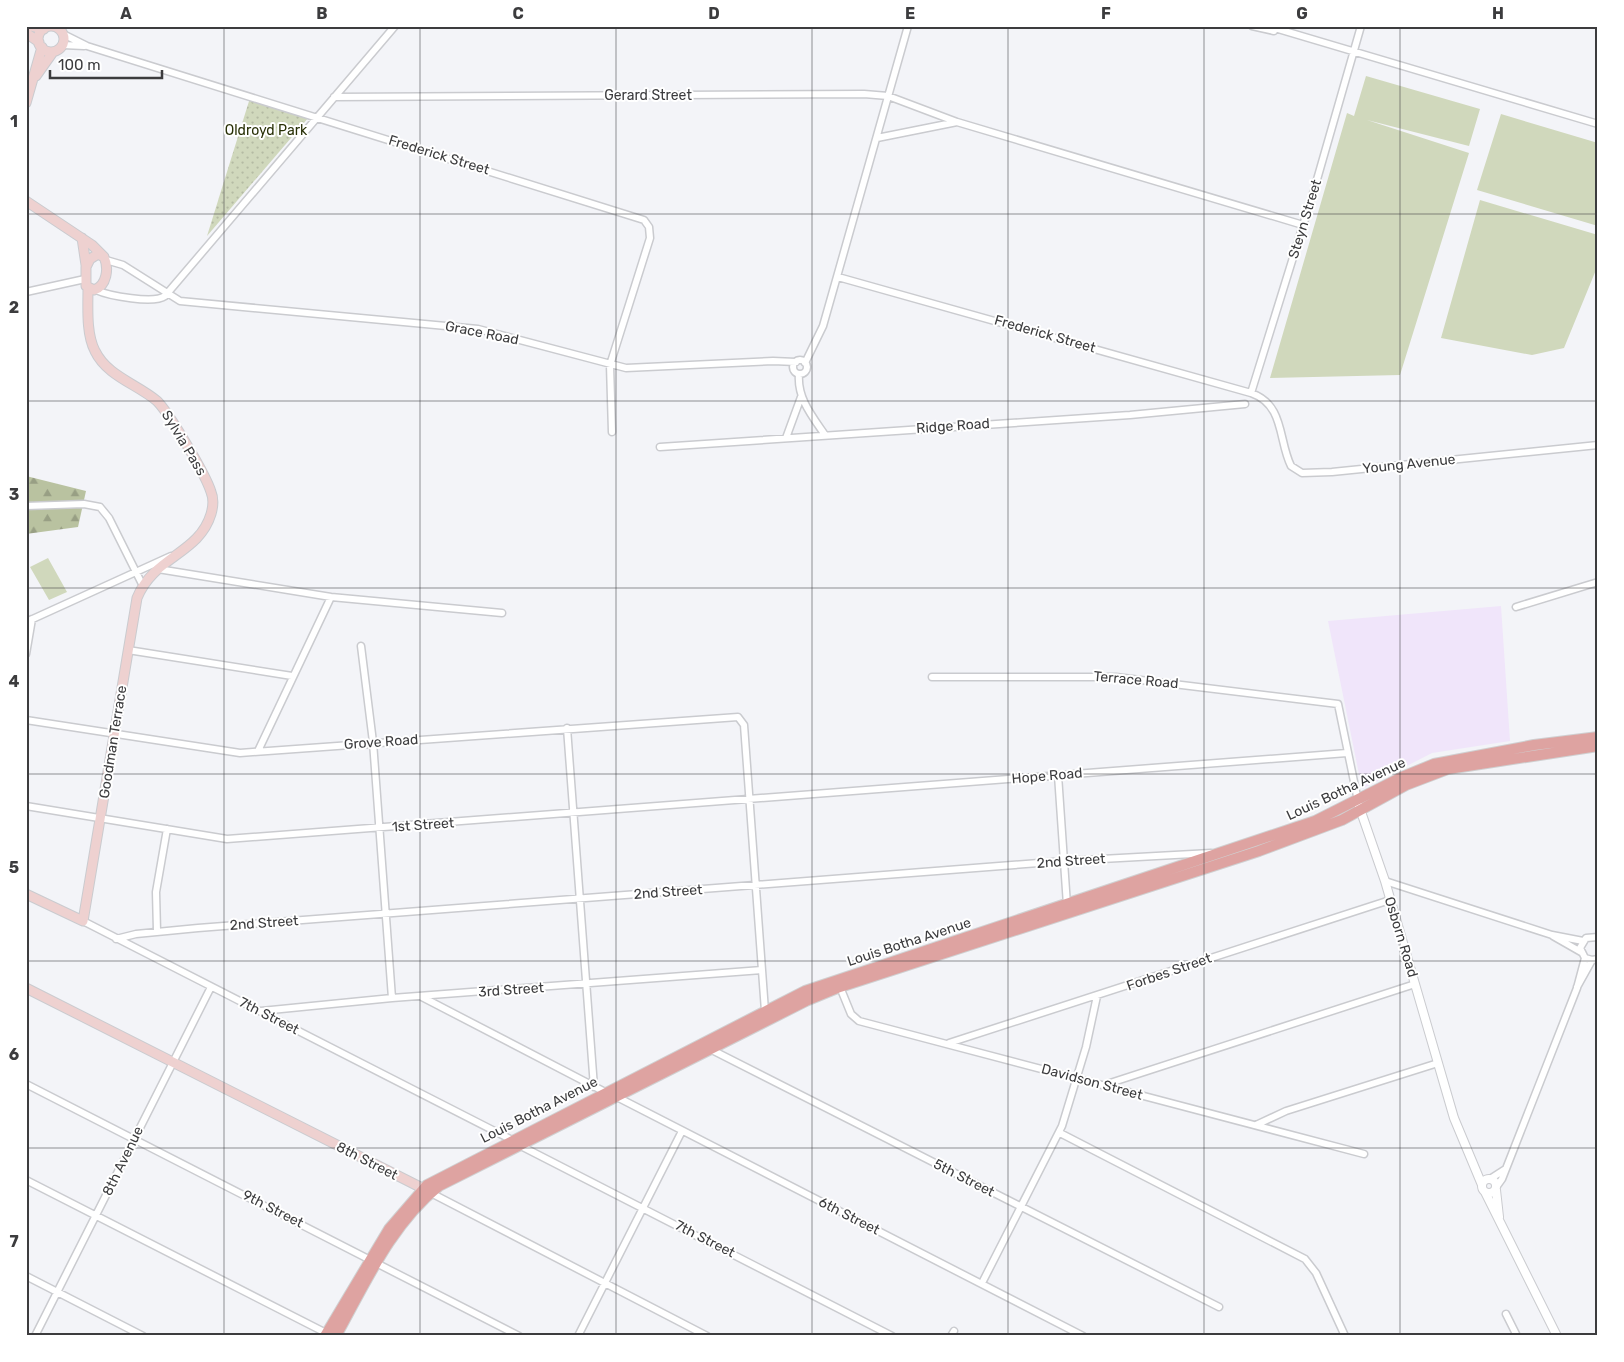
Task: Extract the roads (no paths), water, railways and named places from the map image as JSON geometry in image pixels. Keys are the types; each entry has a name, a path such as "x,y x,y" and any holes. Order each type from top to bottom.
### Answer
{"main road":[{"path":"31,26 55,27 60,30 63,45 54,52 34,78"},
{"path":"26,103 34,78 40,35 45,28"},
{"path":"26,33 54,52"},
{"name":"Grace Road","path":"26,201 82,238 105,258"},
{"name":"Sylvia Pass","path":"82,238 90,286 91,342 98,356 110,370 149,395 164,408 209,486 213,503 207,525 200,536 156,568"},
{"path":"86,268 94,255 105,258 106,276 90,286"},
{"name":"Goodman Terrace","path":"83,921 135,606 143,586 156,568"},
{"name":"Louis Botha Avenue","path":"609,1094 806,1001 840,987 1322,829 1402,777 1447,761 1598,737"},
{"name":"Louis Botha Avenue","path":"330,1335 373,1261 427,1191 515,1142 765,1011 817,987 1359,806 1448,769 1598,746"},
{"name":"7th Street","path":"26,894 83,921"},
{"name":"8th Street","path":"26,988 427,1191"}],"street":[{"path":"158,300 168,293 395,26"},
{"path":"825,434 801,397 798,383 800,374 805,372 805,363 822,330 908,26"},
{"path":"1252,26 1280,31"},
{"path":"1268,26 1353,53 1598,124"},
{"name":"Steyn Street","path":"1252,393 1361,26"},
{"name":"Frederick Street","path":"60,30 87,46 315,118 609,207 646,221 649,227 650,238 610,365"},
{"name":"Frederick Street","path":"63,45 87,46"},
{"name":"Gerard Street","path":"334,97 864,94 888,96 957,122 1303,226"},
{"name":"Gerard Street","path":"877,138 957,122"},
{"name":"Grace Road","path":"105,258 123,265 180,301 478,329 610,365 639,369 763,361 796,362"},
{"name":"Frederick Street","path":"838,277 1252,393"},
{"path":"26,292 63,285 90,286 106,294 180,301"},
{"path":"800,374 793,368 796,362 801,360 805,363"},
{"path":"610,365 612,432"},
{"name":"Young Avenue","path":"1252,393 1267,402 1278,419 1289,461 1294,470 1302,473 1598,445"},
{"path":"786,438 801,397"},
{"name":"Ridge Road","path":"660,447 825,434 1130,415 1245,404"},
{"path":"26,506 98,506 109,518 143,586"},
{"path":"26,654 29,620 179,552"},
{"path":"156,568 331,597 502,613"},
{"path":"1516,607 1598,582"},
{"path":"258,751 331,597"},
{"path":"361,646 373,742 392,998"},
{"path":"128,650 292,676"},
{"name":"Terrace Road","path":"932,677 1116,676 1338,704"},
{"name":"Osborn Road","path":"1338,704 1359,806 1390,900 1454,1118 1474,1168 1486,1184 1493,1212 1499,1219 1557,1336"},
{"name":"Grove Road","path":"26,720 223,752 738,717 744,725 748,800"},
{"path":"567,728 594,1087"},
{"name":"Hope Road","path":"748,800 1347,753"},
{"path":"1058,775 1067,905"},
{"path":"748,800 765,1011"},
{"name":"1st Street","path":"26,806 228,839 748,800"},
{"path":"157,931 156,892 167,830"},
{"name":"2nd Street","path":"116,939 126,935 157,931 1065,861 1220,853"},
{"path":"1384,881 1552,935 1583,941 1596,934"},
{"name":"Forbes Street","path":"948,1043 1390,900"},
{"name":"7th Street","path":"83,921 891,1335"},
{"path":"1552,935 1589,957"},
{"path":"1486,1184 1493,1192 1504,1170 1589,957 1583,941"},
{"name":"3rd Street","path":"261,1011 392,998 762,970"},
{"path":"1106,1085 1415,984"},
{"name":"8th Avenue","path":"35,1336 211,987"},
{"name":"Davidson Street","path":"840,987 851,1014 856,1019 1364,1154"},
{"name":"6th Street","path":"422,996 594,1087 1083,1336"},
{"path":"982,1284 1060,1133 1078,1077 1097,996"},
{"name":"5th Street","path":"708,1048 1219,1307"},
{"path":"1256,1125 1286,1112 1438,1063"},
{"name":"9th Street","path":"26,1084 519,1336"},
{"path":"578,1336 682,1131"},
{"path":"1060,1133 1296,1253 1312,1265 1345,1336"},
{"path":"1486,1184 1504,1170"},
{"path":"26,1180 330,1335"},
{"path":"1486,1184 1495,1181 1496,1188"},
{"name":"Osborn Road","path":"1496,1188 1499,1219"},
{"name":"8th Street","path":"427,1191 707,1336"},
{"path":"26,1276 143,1336"},
{"path":"1506,1314 1517,1336"}],"park label":[{"name":"Oldroyd Park","path":"266,130"}]}
